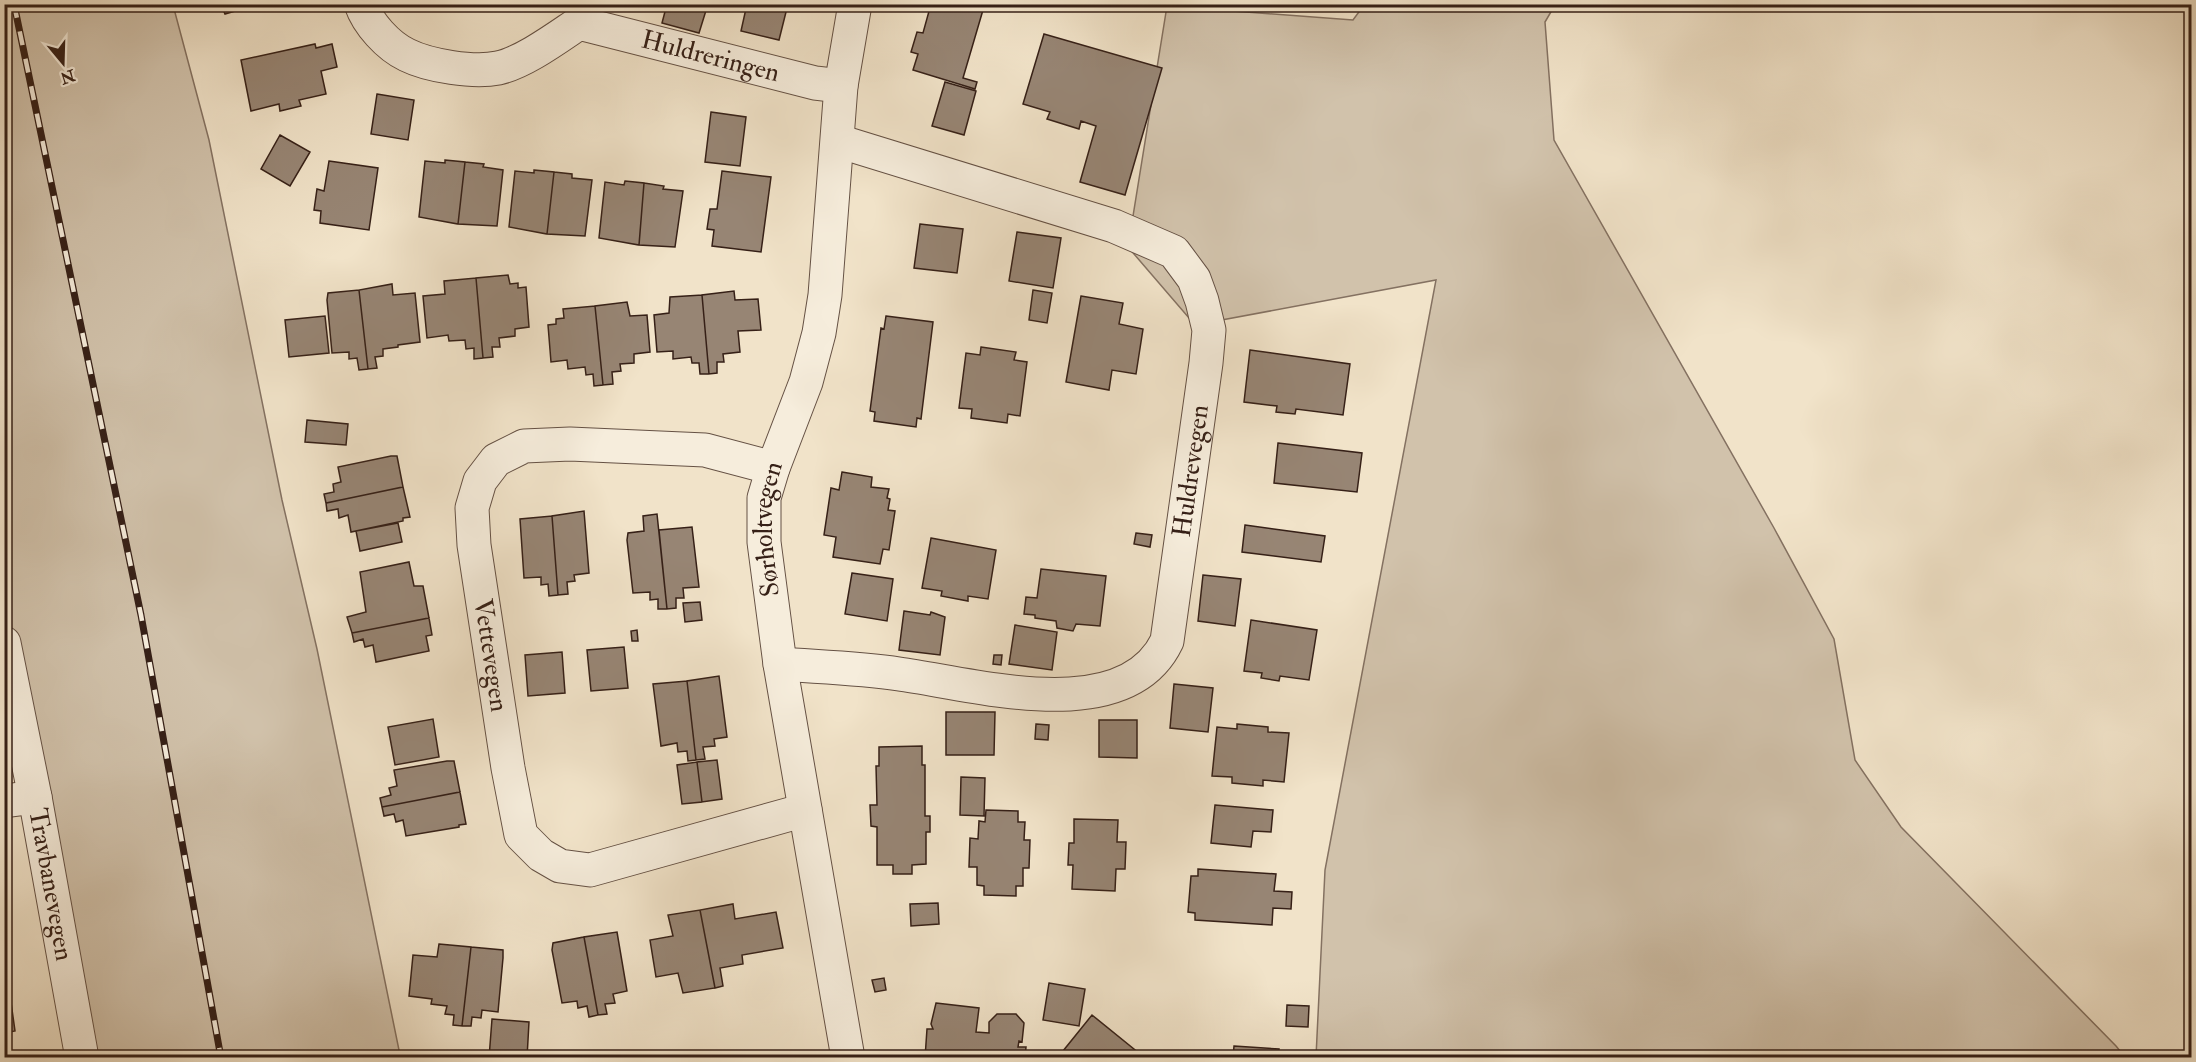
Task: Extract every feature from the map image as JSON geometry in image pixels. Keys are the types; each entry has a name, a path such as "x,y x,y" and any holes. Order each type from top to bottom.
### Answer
{"street":[{"name":"Huldreringen","path":"361,4 382,37 407,55 455,69 499,68 537,51 575,14 815,83 841,86"},
{"name":"Sørholtvegen","path":"849,1058 780,664 764,542 764,498 806,382 819,333 825,296 841,86 855,4"},
{"name":"Huldrevegen","path":"780,664 897,674 1046,695 1108,690 1142,673 1167,641 1206,363 1209,330 1202,301 1194,279 1174,252 1114,226 838,141"},
{"name":"Vettevegen","path":"773,468 705,450 570,444 524,446 496,460 480,481 472,508 474,545 508,768 521,835 541,855 560,866 590,870 805,810"},
{"name":"Travbanevegen","path":"4,643 20,799 82,1058"}],"shaded area":[{"path":"4,5 173,5 209,140 282,500 317,649 400,1055 405,1057 68,1057 5,725"},
{"path":"1364,5 1555,5 1545,22 1554,140 1774,528 1834,639 1855,760 1901,827 2125,1057 1316,1057 1325,870 1436,280 1195,325 1128,247 1167,6 1353,20"}],"building":[{"path":"217,4 241,4 242,9 225,14 222,7 218,8"},
{"path":"242,4 272,4 244,11"},
{"path":"667,4 708,4 699,33 662,23"},
{"path":"747,4 788,4 779,40 741,31"},
{"path":"931,4 964,4 983,10 963,78 977,82 975,89 913,70 918,54 911,52 917,32 923,33"},
{"path":"1044,34 1162,68 1125,195 1080,182 1096,126 1081,121 1079,129 1047,119 1050,112 1023,104"},
{"path":"315,44 316,48 332,44 337,67 321,71 326,94 299,100 301,106 280,111 279,104 251,111 241,60"},
{"path":"945,82 976,91 964,135 932,126"},
{"path":"377,94 414,100 408,140 371,134"},
{"path":"711,112 746,117 740,166 705,162"},
{"path":"280,135 310,152 290,186 261,169"},
{"path":"445,160 465,162 458,224 419,217 425,161 445,163"},
{"path":"329,161 378,168 369,230 320,223 321,211 314,210 317,189 324,191"},
{"path":"465,162 484,164 483,167 503,170 497,226 458,224"},
{"path":"534,170 554,172 547,234 509,227 515,171 534,173"},
{"path":"722,171 771,177 761,252 712,246 714,230 707,229 710,209 717,209"},
{"path":"554,172 572,174 572,178 592,180 585,236 547,234"},
{"path":"625,181 644,183 639,245 599,238 605,182 624,185"},
{"path":"644,183 664,186 663,189 683,191 675,247 639,245"},
{"path":"920,224 963,229 957,273 914,268"},
{"path":"1017,232 1061,238 1053,288 1009,281"},
{"path":"508,275 510,284 518,283 518,288 526,287 529,327 515,329 515,336 499,338 500,347 492,347 493,357 483,358 476,278"},
{"path":"476,278 483,358 474,359 474,348 466,349 465,340 449,341 448,335 427,338 423,296 445,294 444,281"},
{"path":"392,284 393,295 415,293 420,342 383,349 383,356 375,357 377,368 368,369 359,290"},
{"path":"359,290 368,369 359,370 357,358 349,359 349,352 332,353 327,300 328,293"},
{"path":"1033,290 1052,293 1047,323 1029,320"},
{"path":"734,291 735,300 758,299 761,330 738,331 740,352 723,354 724,362 717,362 717,373 709,374 702,295"},
{"path":"702,295 709,374 700,374 699,363 692,363 691,357 673,359 673,351 657,352 654,315 669,313 670,297"},
{"path":"1081,296 1123,303 1119,324 1143,329 1136,374 1112,370 1109,390 1066,382"},
{"path":"627,302 630,316 647,315 650,352 634,354 634,363 620,364 621,371 612,372 613,384 603,385 595,306"},
{"path":"595,306 603,385 594,386 593,374 586,375 585,367 568,369 567,360 551,362 548,325 556,324 556,319 564,318 563,309"},
{"path":"325,316 329,353 289,357 285,320"},
{"path":"886,316 933,322 921,419 917,418 916,427 874,421 875,412 870,411 881,328 884,329"},
{"path":"981,347 1016,352 1014,360 1027,362 1020,416 1008,414 1007,423 971,418 972,409 959,408 966,353 980,355"},
{"path":"1250,350 1350,364 1343,415 1296,409 1295,414 1276,412 1277,406 1244,402"},
{"path":"307,420 348,424 346,445 305,442"},
{"path":"1278,443 1362,453 1357,492 1274,483"},
{"path":"397,456 403,487 326,503 324,494 334,492 333,484 341,482 338,467"},
{"path":"842,472 872,477 871,487 889,489 888,510 895,511 889,550 883,549 880,564 833,557 836,537 824,535 831,488 839,490"},
{"path":"403,487 410,517 403,518 403,521 351,532 348,515 339,518 338,509 327,511 326,503"},
{"path":"584,511 589,573 574,575 575,581 567,582 568,594 558,595 552,516"},
{"path":"657,514 667,609 658,609 658,599 650,600 650,592 633,593 627,540 628,533 644,531 643,516"},
{"path":"552,516 558,595 549,596 548,584 541,585 541,577 524,578 520,519"},
{"path":"398,523 402,542 360,551 356,531"},
{"path":"1245,525 1325,536 1321,562 1242,552"},
{"path":"692,527 699,587 683,588 684,598 676,598 676,608 667,609 659,530"},
{"path":"1136,533 1152,535 1150,547 1134,544"},
{"path":"931,538 996,550 988,599 968,596 968,601 941,596 942,591 922,588"},
{"path":"409,562 414,586 423,586 429,618 352,633 347,617 366,612 360,572"},
{"path":"1041,569 1106,576 1100,626 1076,624 1073,631 1057,628 1056,621 1024,614 1026,597 1037,598"},
{"path":"852,573 893,579 887,621 845,614"},
{"path":"1203,575 1241,579 1235,626 1198,621"},
{"path":"700,602 702,620 685,622 683,603"},
{"path":"904,611 930,615 931,612 945,617 940,655 899,650"},
{"path":"429,618 432,635 426,636 429,651 376,662 373,645 365,647 363,639 354,642 352,633"},
{"path":"1251,620 1317,630 1309,680 1280,676 1279,681 1261,678 1262,673 1244,671"},
{"path":"1015,625 1057,632 1052,670 1009,664"},
{"path":"637,630 638,641 632,641 631,631"},
{"path":"624,647 628,688 591,691 587,650"},
{"path":"562,652 565,693 528,696 525,655"},
{"path":"994,655 1002,655 1001,665 993,664"},
{"path":"719,676 727,737 714,739 715,746 703,747 705,759 696,760 687,681"},
{"path":"687,681 696,760 688,761 687,751 678,752 677,743 661,746 653,684"},
{"path":"1174,684 1213,688 1208,732 1170,728"},
{"path":"946,712 995,712 994,755 946,755"},
{"path":"433,719 439,757 395,765 388,727"},
{"path":"1099,720 1137,720 1137,758 1099,757"},
{"path":"1036,724 1049,725 1048,740 1035,739"},
{"path":"1237,724 1268,727 1268,732 1289,733 1284,782 1263,780 1263,786 1232,783 1232,777 1212,776 1217,727 1237,729"},
{"path":"922,746 922,765 925,765 925,816 930,816 930,832 926,832 926,864 912,865 912,874 893,874 893,865 877,865 877,827 871,826 870,805 877,805 876,766 879,766 879,747"},
{"path":"717,760 722,799 702,802 697,762"},
{"path":"454,761 460,792 382,807 380,798 391,795 389,788 397,786 394,770"},
{"path":"697,762 702,802 682,804 677,765"},
{"path":"961,777 985,778 984,816 960,815"},
{"path":"460,792 466,824 459,825 459,827 406,836 403,820 396,822 394,814 384,816 382,807"},
{"path":"1215,805 1273,810 1271,832 1253,831 1251,847 1211,843"},
{"path":"986,810 1018,811 1018,822 1025,822 1024,840 1030,840 1029,868 1023,868 1023,886 1016,886 1016,896 984,895 984,886 977,885 977,867 969,867 970,838 978,839 979,821 985,822"},
{"path":"1074,819 1118,820 1117,842 1126,842 1125,869 1116,869 1115,891 1072,889 1073,865 1068,865 1069,843 1074,843"},
{"path":"1198,869 1276,874 1274,891 1292,892 1291,909 1273,908 1272,925 1195,920 1195,913 1188,912 1191,876 1198,876"},
{"path":"938,903 939,924 911,926 910,904"},
{"path":"733,904 735,919 776,912 783,948 742,955 743,964 720,968 723,986 715,988 700,910"},
{"path":"700,910 715,988 683,993 678,973 656,977 650,940 673,936 668,915"},
{"path":"617,932 627,991 613,994 615,1003 605,1004 607,1014 598,1015 584,937"},
{"path":"584,937 598,1015 589,1017 587,1006 578,1008 577,1001 562,1003 552,950 553,943"},
{"path":"439,944 471,947 462,1026 453,1025 454,1015 445,1014 447,1006 431,1004 432,999 409,996 413,955 437,957"},
{"path":"471,947 503,950 498,1012 482,1010 481,1018 472,1017 471,1026 462,1026"},
{"path":"884,978 886,990 875,992 872,980"},
{"path":"1049,983 1085,989 1079,1026 1043,1020"},
{"path":"9,988 15,1031 4,1033 4,989"},
{"path":"936,1003 979,1008 976,1032 989,1033 989,1022 997,1014 1016,1014 1024,1023 1022,1042 1019,1041 1018,1047 1026,1047 1025,1058 925,1058 927,1029 933,1029 931,1024"},
{"path":"1287,1005 1309,1006 1308,1027 1286,1026"},
{"path":"1092,1015 1145,1058 1071,1058 1063,1051"},
{"path":"492,1019 529,1022 527,1058 489,1058"},
{"path":"1234,1046 1279,1049 1278,1058 1233,1058"}],"railway":[{"path":"14,4 141,615 221,1058"}]}
